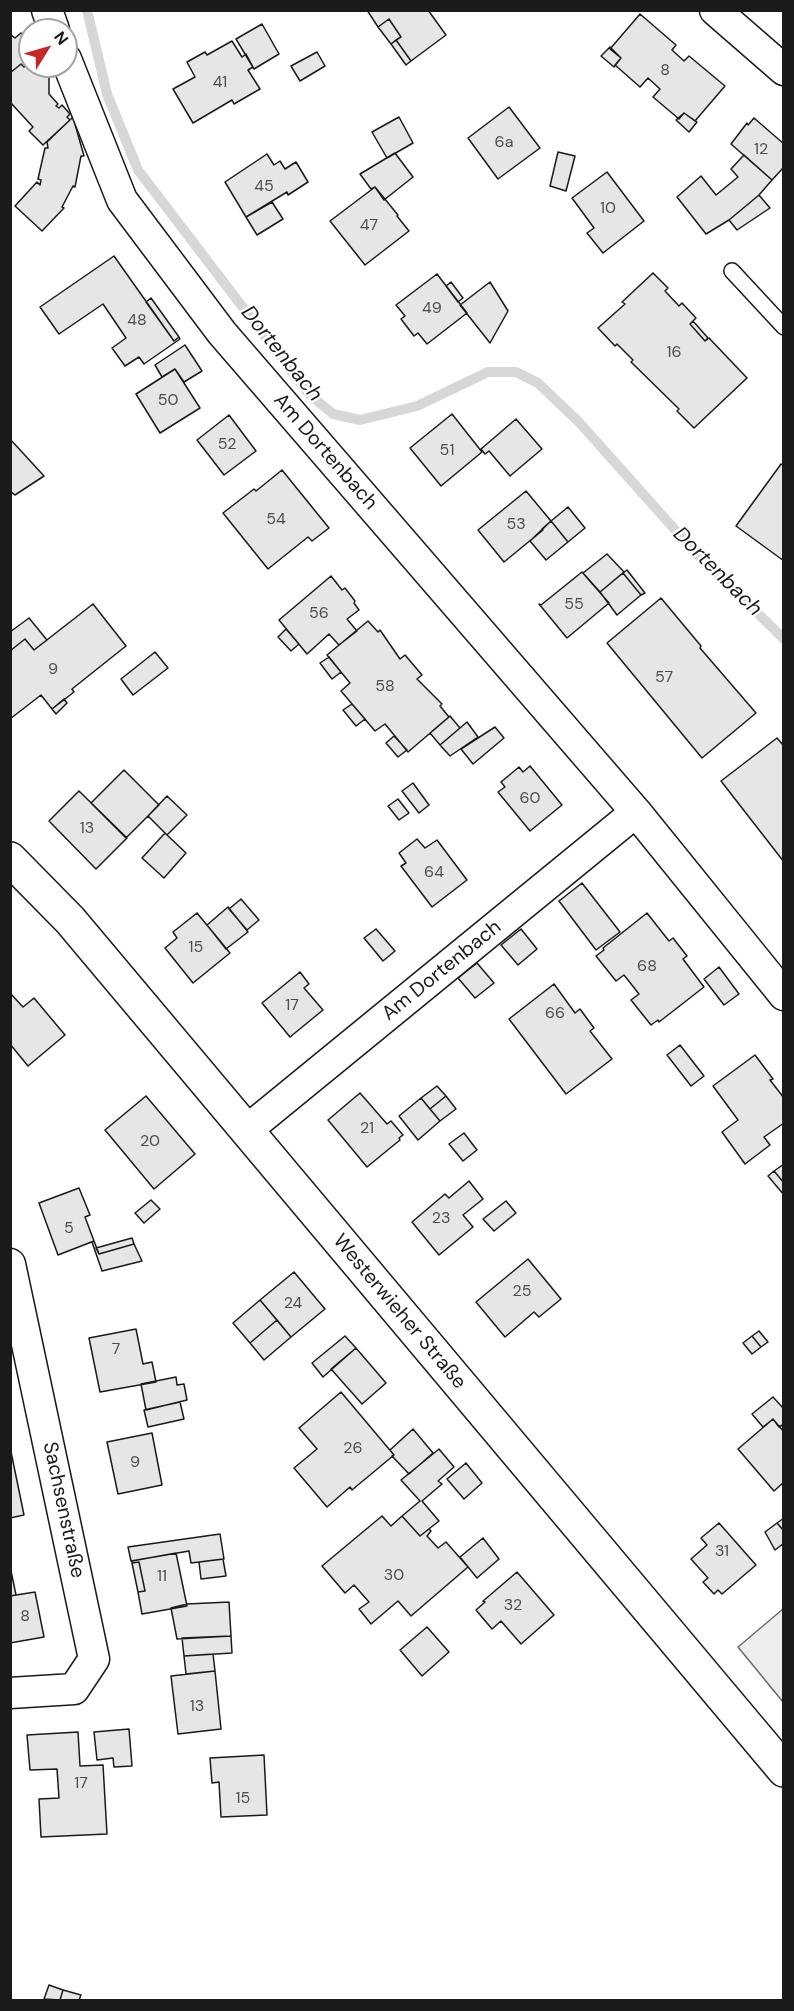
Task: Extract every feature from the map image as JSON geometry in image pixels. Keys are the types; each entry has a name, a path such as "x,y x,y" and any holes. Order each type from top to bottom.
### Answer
{"main road":[{"name":"Westerwieher Straße","path":"10,859 70,920 783,1770"}],"street":[{"path":"715,10 776,54"},
{"name":"Am Dortenbach","path":"74,78 122,200 222,333 636,812 783,995"},
{"name":"Am Dortenbach","path":"247,1130 636,812"},
{"name":"Sachsenstraße","path":"10,1264 94,1659 74,1689 10,1693"}],"lane":[{"path":"732,271 783,327"}],"shaded area":[{"path":"783,1609 783,1702 738,1647"}],"building":[{"path":"367,10 428,10 446,35 411,61 396,40 401,37 389,19 378,27"},
{"path":"640,14 676,45 672,50 684,61 689,56 725,86 695,121 684,113 679,119 653,97 660,89 648,78 640,87 615,65 621,58 610,49"},
{"path":"389,19 401,37 391,44 378,27"},
{"path":"262,24 279,54 254,69 236,39"},
{"path":"10,34 15,38 18,36 18,66 10,73"},
{"path":"396,40 411,61 406,65 391,44"},
{"path":"232,41 242,57 246,54 253,67 248,70 260,89 234,104 232,100 193,123 173,89 195,77 187,62 205,52 207,55"},
{"path":"610,47 621,58 614,67 601,56"},
{"path":"317,52 325,66 300,81 291,66"},
{"path":"18,66 18,78 49,78 49,94 58,104 56,106 59,108 62,105 70,114 67,117 70,120 43,145 29,131 33,127 10,102 10,73"},
{"path":"509,107 540,148 498,179 468,138"},
{"path":"684,113 697,122 689,132 676,120"},
{"path":"73,117 84,156 81,156 75,187 73,186 62,207 64,208 42,231 15,206 37,182 40,185 41,180 38,179 45,148 48,148 47,142"},
{"path":"399,117 413,143 387,158 372,132"},
{"path":"754,118 784,144 784,167 772,180 731,144 747,123 748,125"},
{"path":"558,152 575,156 566,191 550,186"},
{"path":"395,153 413,177 384,200 375,187 371,189 360,174"},
{"path":"267,154 274,165 280,161 285,169 296,162 308,182 246,217 225,182"},
{"path":"744,155 772,180 759,195 729,220 706,234 677,197 701,176 716,195 738,177 731,169"},
{"path":"607,172 644,221 603,253 587,233 594,228 572,198"},
{"path":"375,187 409,231 365,265 330,221"},
{"path":"759,195 770,208 737,230 729,220"},
{"path":"272,202 283,219 257,235 246,217"},
{"path":"114,256 174,341 179,337 180,339 144,364 139,357 125,366 112,348 126,338 103,304 59,334 40,307"},
{"path":"653,273 668,288 665,291 679,306 682,303 696,318 690,324 705,341 709,338 747,378 694,428 677,411 679,409 631,362 633,360 617,344 615,346 598,328 625,304 622,302"},
{"path":"437,274 467,313 427,344 418,333 414,336 401,319 405,316 396,305"},
{"path":"451,282 463,298 458,302 446,286"},
{"path":"490,282 508,311 490,343 460,305"},
{"path":"151,298 179,337 174,341 146,302"},
{"path":"693,321 708,338 705,341 690,324"},
{"path":"185,345 202,371 184,382 175,369 162,377 155,365"},
{"path":"175,369 200,408 160,433 136,394"},
{"path":"452,414 482,452 441,486 410,448"},
{"path":"229,415 256,451 224,475 197,440"},
{"path":"516,419 542,449 510,476 489,451 485,454 481,449"},
{"path":"10,439 44,476 15,495 10,491"},
{"path":"781,464 784,466 784,561 736,526"},
{"path":"282,470 329,528 312,541 308,537 268,569 223,513"},
{"path":"526,491 551,521 504,562 478,530"},
{"path":"568,507 585,528 568,542 551,521"},
{"path":"551,521 568,542 546,560 530,541"},
{"path":"607,554 624,572 600,592 583,573"},
{"path":"627,570 645,593 641,595 623,573"},
{"path":"582,572 609,603 567,638 539,604 541,605"},
{"path":"623,573 641,595 617,615 600,592"},
{"path":"331,576 355,601 359,610 347,619 357,631 339,645 329,634 307,654 279,620"},
{"path":"661,598 756,713 702,758 607,643"},
{"path":"93,604 126,646 72,689 74,692 52,709 41,695 10,719 10,651 25,639 34,650"},
{"path":"29,618 47,640 34,650 25,639 10,651 10,632"},
{"path":"368,621 378,632 380,630 400,659 405,655 422,675 417,679 442,704 440,706 449,717 408,752 385,724 375,731 341,691 350,683 327,655"},
{"path":"286,629 299,644 291,651 278,637"},
{"path":"155,652 168,668 133,695 121,679"},
{"path":"329,657 341,672 332,679 320,663"},
{"path":"64,699 67,703 56,714 52,709"},
{"path":"352,704 365,719 356,726 343,710"},
{"path":"450,716 460,728 440,745 430,733"},
{"path":"467,722 478,737 450,756 440,745"},
{"path":"495,727 504,738 473,764 461,749"},
{"path":"394,736 407,750 398,757 386,743"},
{"path":"777,738 784,746 784,862 721,781"},
{"path":"530,766 562,805 530,831 498,792 505,787 501,782 519,767 523,772"},
{"path":"124,770 159,805 126,838 91,803"},
{"path":"413,783 429,805 419,813 402,791"},
{"path":"79,791 127,838 96,869 49,821"},
{"path":"167,796 187,815 167,835 148,816"},
{"path":"398,799 409,813 399,820 388,806"},
{"path":"165,833 186,853 164,878 142,858"},
{"path":"417,839 425,848 437,840 467,880 432,907 401,866 406,863 399,853"},
{"path":"582,883 620,932 596,950 559,901"},
{"path":"241,899 259,920 247,930 229,909"},
{"path":"228,907 248,932 226,949 207,925"},
{"path":"197,913 230,953 193,983 165,948 177,938 173,932"},
{"path":"647,913 669,941 673,938 687,956 683,959 704,987 659,1022 658,1020 651,1025 631,1000 639,994 624,975 616,981 596,956"},
{"path":"376,929 395,951 383,961 364,938"},
{"path":"521,929 537,949 518,965 501,945"},
{"path":"477,963 494,983 475,998 458,978"},
{"path":"719,967 739,994 724,1005 704,979"},
{"path":"300,972 309,984 304,988 323,1010 290,1037 262,1003"},
{"path":"554,984 575,1013 580,1009 594,1028 590,1031 612,1059 566,1094 509,1019"},
{"path":"10,993 23,1007 34,998 65,1035 28,1066 10,1044"},
{"path":"680,1045 704,1076 691,1086 667,1055"},
{"path":"755,1055 784,1098 784,1123 764,1137 770,1145 745,1164 722,1132 738,1120 713,1086"},
{"path":"437,1086 446,1096 430,1109 421,1098"},
{"path":"360,1093 387,1124 391,1121 403,1135 367,1167 328,1120"},
{"path":"146,1096 195,1154 154,1189 105,1130"},
{"path":"446,1096 456,1109 440,1121 430,1109"},
{"path":"421,1098 440,1121 418,1140 399,1116"},
{"path":"464,1133 477,1150 463,1161 449,1144"},
{"path":"784,1164 784,1183 774,1171"},
{"path":"774,1171 784,1183 784,1195 768,1176"},
{"path":"469,1181 483,1199 463,1215 473,1227 439,1255 412,1222 445,1194 449,1198"},
{"path":"79,1188 90,1215 85,1217 94,1241 58,1255 39,1203"},
{"path":"151,1200 160,1209 144,1223 135,1213"},
{"path":"506,1201 516,1213 494,1231 483,1219"},
{"path":"132,1238 134,1244 99,1254 96,1248"},
{"path":"94,1241 99,1254 134,1244 142,1261 102,1271 92,1242"},
{"path":"528,1259 561,1299 539,1317 534,1312 505,1337 476,1302"},
{"path":"294,1272 325,1309 291,1337 260,1300"},
{"path":"260,1300 277,1320 250,1343 233,1323"},
{"path":"277,1320 291,1337 264,1360 250,1343"},
{"path":"136,1329 143,1364 152,1362 156,1382 100,1392 89,1338"},
{"path":"759,1331 768,1342 761,1347 752,1336"},
{"path":"345,1336 356,1348 323,1377 312,1363"},
{"path":"752,1336 761,1347 752,1354 743,1343"},
{"path":"356,1348 386,1383 362,1404 331,1369"},
{"path":"176,1377 177,1385 184,1384 187,1400 146,1410 141,1384"},
{"path":"341,1392 394,1455 352,1490 350,1487 327,1507 294,1468 317,1449 299,1428"},
{"path":"773,1397 784,1409 784,1424 779,1427 773,1419 763,1427 752,1414"},
{"path":"180,1402 184,1419 148,1427 144,1410"},
{"path":"773,1419 784,1432 784,1482 774,1491 738,1449"},
{"path":"413,1429 433,1453 409,1474 392,1456 394,1455 390,1450"},
{"path":"152,1433 162,1485 118,1494 107,1442"},
{"path":"10,1447 24,1515 10,1518"},
{"path":"439,1449 454,1467 438,1481 442,1484 422,1501 439,1521 420,1536 402,1516 420,1501 401,1480"},
{"path":"466,1463 482,1483 464,1499 447,1479"},
{"path":"382,1516 391,1526 402,1516 420,1536 429,1529 431,1531 427,1536 438,1548 446,1542 468,1567 411,1616 398,1601 371,1624 359,1609 369,1602 354,1585 345,1593 322,1566"},
{"path":"784,1518 784,1531 777,1523"},
{"path":"719,1523 756,1565 722,1594 718,1590 714,1594 703,1582 708,1578 691,1559 707,1545 701,1538"},
{"path":"777,1523 784,1531 784,1543 775,1550 765,1532"},
{"path":"220,1534 224,1559 191,1563 189,1551 131,1561 128,1547"},
{"path":"483,1538 499,1559 477,1578 460,1557"},
{"path":"176,1553 187,1606 142,1614 138,1592 145,1591 139,1562 132,1563 132,1561"},
{"path":"223,1559 226,1576 201,1579 199,1562"},
{"path":"139,1562 145,1591 138,1592 132,1563"},
{"path":"10,1566 16,1595 10,1596"},
{"path":"517,1572 554,1615 521,1644 501,1621 492,1629 476,1610 485,1602 483,1601"},
{"path":"35,1592 44,1637 10,1643 10,1596"},
{"path":"229,1602 231,1636 177,1639 171,1608 187,1604"},
{"path":"427,1627 449,1652 422,1676 400,1650"},
{"path":"231,1636 232,1653 184,1656 182,1638"},
{"path":"213,1654 215,1671 186,1674 184,1656"},
{"path":"215,1671 221,1729 178,1734 171,1676"},
{"path":"129,1729 132,1766 114,1767 113,1758 97,1760 94,1732"},
{"path":"78,1732 80,1766 103,1765 107,1834 41,1837 39,1799 59,1798 57,1769 30,1770 27,1735"},
{"path":"264,1755 267,1815 221,1817 219,1782 212,1783 210,1758"},
{"path":"49,1985 63,1990 60,2000 44,1999"},
{"path":"63,1990 81,1995 79,2000 60,2000"}],"waterway":[{"name":"Dortenbach","path":"87,10 107,94 138,170 309,394 333,414 360,420 417,406 488,372 516,372 538,383 578,421 694,551 784,639"}]}
